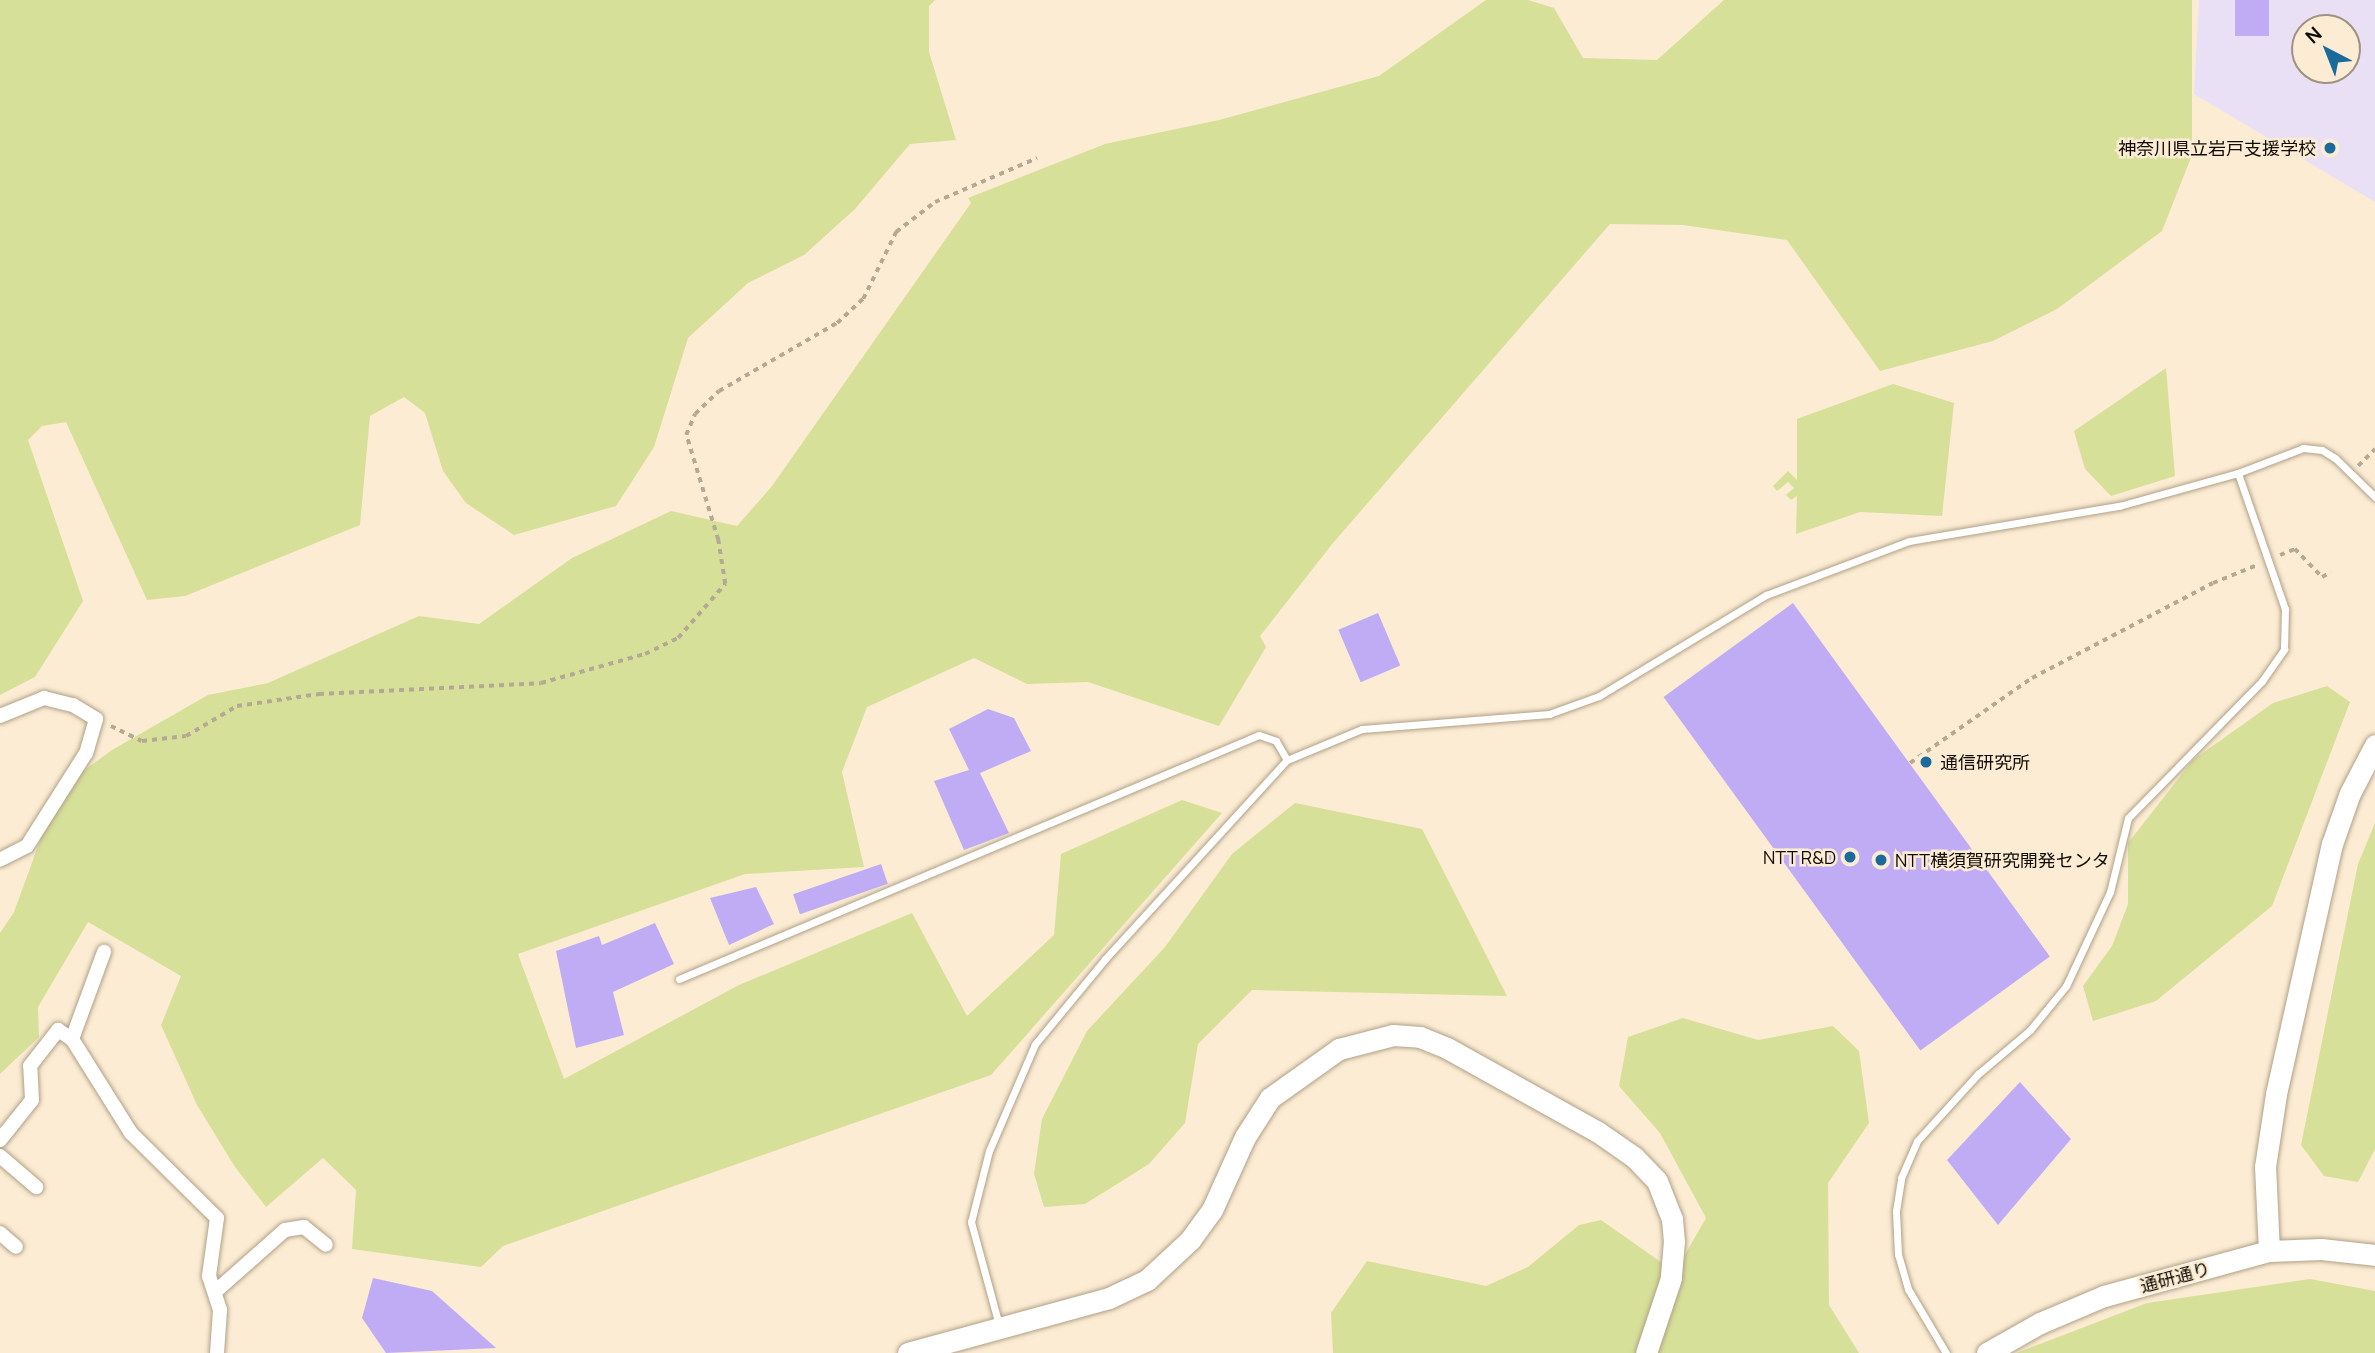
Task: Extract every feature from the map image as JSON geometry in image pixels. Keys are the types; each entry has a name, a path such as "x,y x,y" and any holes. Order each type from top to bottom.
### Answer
{"street":[{"path":"0,716 44,698 73,705 96,719 86,753 27,846 0,860"},
{"path":"2269,1251 2265,1167 2276,1094 2332,844 2350,793 2375,745"},
{"path":"72,1039 104,952"},
{"path":"0,1140 32,1100 30,1066 58,1030 72,1039 131,1133 217,1218 209,1276 216,1291 222,1337 217,1353"},
{"path":"908,1353 1109,1298 1146,1280 1190,1240 1212,1210 1245,1137 1270,1098 1339,1049 1393,1035 1420,1037 1447,1048 1598,1132 1634,1157 1657,1181 1672,1219 1674,1241 1671,1278 1646,1353"},
{"path":"0,1156 36,1187"},
{"path":"216,1291 285,1230 304,1227 326,1245"},
{"path":"0,1233 16,1247"},
{"name":"通研通り","path":"1987,1353 2021,1332 2104,1296 2269,1251 2321,1249 2375,1255"}],"lane":[{"path":"1000,1329 971,1222 989,1151 1035,1044 1114,949 1287,760 1330,739 1375,727 1549,714 1599,696 1766,595 1909,541 2119,506 2238,473 2303,448 2322,450 2351,472 2375,497"},
{"path":"1946,1353 1908,1289 1898,1254 1896,1211 1901,1178 1917,1141 1944,1108 2031,1030 2066,986 2110,891 2128,818 2262,681 2284,649 2285,609 2238,473"},
{"path":"679,979 1259,736 1276,741 1287,760"}],"path":[{"path":"96,719 142,741 186,736 237,706 319,694 541,682 645,654 678,638 725,584 718,540 686,435 695,414 719,391 837,323 863,299 896,232 935,202 1037,158"},
{"path":"2351,472 2375,449"},
{"path":"1910,763 2032,678 2213,583 2295,548 2322,577 2331,572"}],"shaded area":[{"name":"神奈川県立岩戸支援学校","path":"2199,0 2375,0 2375,202 2194,94"}],"green space":[{"path":"0,0 935,0 929,6 929,52 956,140 910,144 855,209 804,255 748,283 688,338 654,447 616,506 514,535 466,503 443,471 425,413 404,397 370,416 360,525 185,596 147,600 66,422 42,426 28,440 83,601 35,677 0,695"},
{"path":"1486,0 1528,0 1554,8 1583,58 1657,60 1724,0 2192,0 2192,155 2162,231 2057,309 1993,341 1880,371 1787,240 1683,225 1610,224 1333,543 1260,636 1266,647 1219,726 1088,682 1027,684 974,658 867,707 842,772 864,867 745,874 518,954 564,1079 739,985 912,913 967,1016 1054,935 1061,854 1182,800 1222,813 991,1075 503,1246 481,1267 352,1249 356,1190 323,1158 266,1207 235,1167 197,1105 161,1025 181,976 88,922 38,1007 39,1037 0,1074 0,933 14,912 41,838 71,780 112,750 208,695 268,683 419,616 479,624 572,558 671,511 737,526 772,486 971,203 968,198 1105,144 1219,120 1379,76"},
{"path":"2166,368 2175,476 2111,496 2085,469 2074,431"},
{"path":"1893,384 1954,403 1942,516 1860,512 1796,534 1797,496 1791,500 1786,495 1794,488 1788,482 1777,491 1773,486 1788,471 1797,480 1797,419"},
{"path":"2327,686 2350,702 2272,906 2156,1001 2093,1021 2083,986 2112,946 2128,904 2128,843 2193,760 2273,703"},
{"path":"1295,803 1422,829 1507,996 1252,990 1198,1044 1185,1123 1149,1164 1085,1204 1044,1207 1034,1174 1042,1119 1087,1031 1165,947 1232,854"},
{"path":"2375,823 2375,1149 2358,1182 2324,1176 2301,1145 2358,864"},
{"path":"1683,1018 1758,1040 1833,1026 1859,1051 1869,1123 1828,1183 1829,1305 1859,1353 1333,1353 1331,1313 1367,1261 1486,1286 1528,1267 1579,1225 1601,1220 1675,1272 1706,1218 1660,1133 1619,1086 1628,1037"},
{"path":"2310,1279 2375,1291 2375,1353 2016,1353 2147,1303"}],"building":[{"path":"2235,0 2269,0 2269,36 2235,36"},
{"name":"NTT横須賀研究開発センタ","path":"1793,603 2050,957 1920,1051 1664,697"},
{"path":"1378,613 1400,665 1361,682 1338,630"},
{"path":"988,709 1014,718 1031,751 980,773 1009,833 964,850 934,781 969,770 949,729"},
{"path":"881,864 888,884 800,914 793,894"},
{"path":"756,887 774,924 729,945 710,898"},
{"path":"655,923 674,964 613,992 624,1035 576,1048 556,951 599,936 602,945"},
{"path":"2020,1082 2071,1139 1998,1225 1947,1160"},
{"path":"373,1278 432,1291 496,1348 386,1353 362,1318"}],"place":[{"name":"神奈川県立岩戸支援学校","path":"2330,148"},
{"name":"通信研究所","path":"1926,762"},
{"name":"NTT R&D","path":"1850,857"},
{"name":"NTT横須賀研究開発センタ","path":"1881,860"}]}
